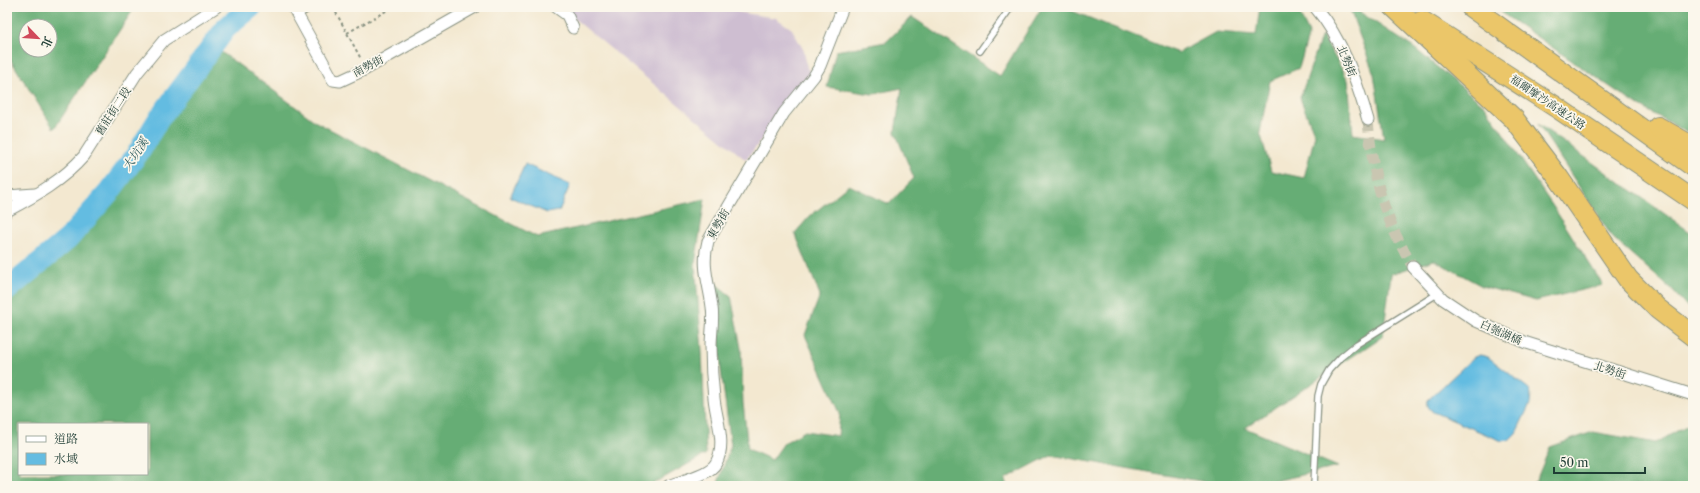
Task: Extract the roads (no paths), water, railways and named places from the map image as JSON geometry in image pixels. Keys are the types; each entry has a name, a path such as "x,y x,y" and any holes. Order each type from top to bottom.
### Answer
{"highway":[{"path":"1394,7 1514,119 1558,178 1628,279 1658,309 1693,336"},
{"name":"福爾摩沙高速公路","path":"1400,7 1459,43 1693,200"},
{"path":"1471,7 1554,68 1693,166"},
{"path":"1554,68 1693,147"}],"street":[{"name":"舊莊街二段","path":"7,210 39,194 77,164 84,156 137,73 164,40 216,7"},
{"name":"南勢街","path":"296,11 333,80 340,81 366,69 475,7"},
{"path":"556,7 567,15 573,28"},
{"name":"北勢街","path":"1315,7 1326,20 1347,58 1368,120"},
{"name":"東勢街","path":"668,486 705,473 716,465 721,453 721,438 713,391 711,346 712,308 705,270 704,254 708,241 784,113 814,76 820,66 844,8"},
{"path":"7,196 39,194"},
{"path":"1413,267 1437,294"},
{"name":"白匏湖橋","path":"1437,294 1455,308 1476,321 1526,343"},
{"name":"北勢街","path":"1526,343 1693,395"}],"lane":[{"path":"296,11 311,7"},
{"path":"980,51 1011,7"},
{"path":"1314,486 1318,396 1321,384 1329,370 1341,357 1357,344 1437,294"}],"water":[{"path":"525,164 570,185 559,211 547,213 510,197"},
{"path":"1480,355 1488,357 1529,389 1531,394 1530,404 1516,433 1509,440 1502,441 1433,412 1428,406 1428,400 1474,357"}],"waterway":[{"name":"大坑溪","path":"7,290 68,239 110,191 138,153 158,120 226,28 251,7"}],"tunnel":[{"path":"1368,120 1373,161 1381,196 1394,231 1413,267"}]}
